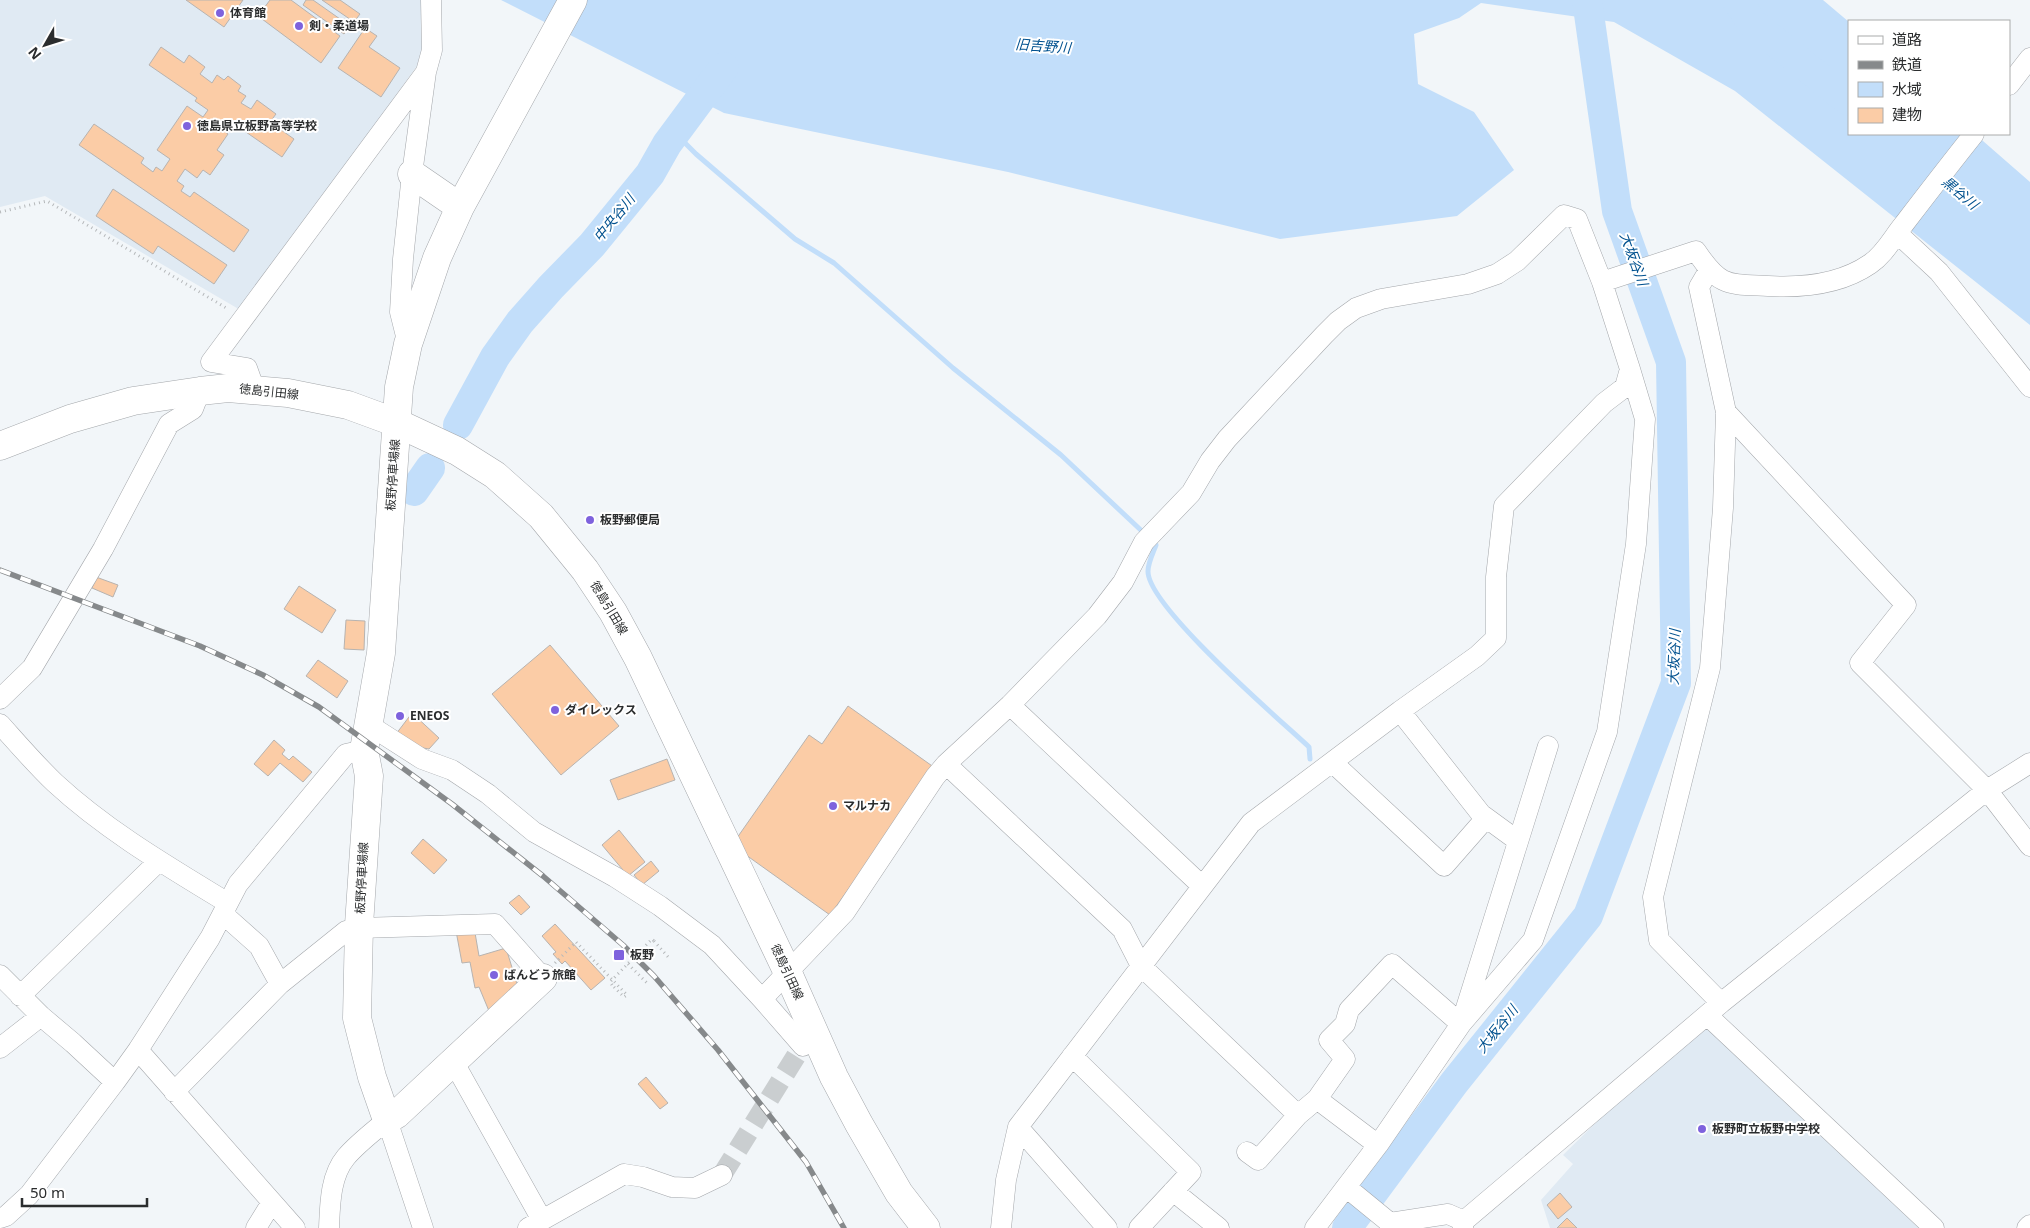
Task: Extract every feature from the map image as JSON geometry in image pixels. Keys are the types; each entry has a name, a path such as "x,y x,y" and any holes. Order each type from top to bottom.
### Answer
{"main road":[{"name":"板野停車場線","path":"387,1120 372,1077 357,1018 359,928 369,776 367,738 381,654 399,387 408,344 437,258 460,207 573,0"},
{"path":"412,174 460,207"},
{"name":"徳島引田線","path":"0,446 70,418 124,404 228,388 288,393 348,404 458,450 495,475 541,516 585,570 613,612 638,658 787,971 834,1077 890,1177 926,1228"},
{"path":"387,1120 397,1114 542,977"}],"street":[{"path":"408,344 400,312 403,259 426,72 432,50 431,0"},
{"path":"2010,84 2030,58"},
{"path":"252,390 252,382 247,368 211,362 426,72"},
{"path":"1608,280 1696,250 1709,270 1728,284 1783,287 1818,284 1844,278 1871,264 1890,244 1973,135"},
{"path":"762,999 845,912 935,776 1010,705 1097,616 1123,582 1148,538 1191,493 1210,461 1227,439 1324,335 1356,308 1381,299 1468,284 1497,274 1517,261 1564,215 1577,219 1608,280 1630,370 1645,419 1636,544 1607,732 1533,940 1461,1024 1349,1190 1315,1228"},
{"path":"1899,230 1939,272 2030,387"},
{"path":"1709,270 1699,287 1726,412 1723,508 1710,668 1653,897 1659,940 1714,1009 1934,1228"},
{"path":"1002,1228 1006,1180 1018,1127 1251,823 1400,711 1477,656 1496,638 1496,577 1504,506 1604,403 1624,387 1630,370"},
{"path":"0,699 32,668 103,549 169,424 193,409 200,391"},
{"path":"1726,412 1906,604 1860,663 1987,790 2030,846"},
{"path":"1010,705 1202,886"},
{"path":"1400,711 1481,814 1518,841"},
{"path":"0,724 56,783 98,818 226,909 259,946 280,984"},
{"path":"2,1214 29,1195 138,1050 210,938 238,884 256,860 334,767 346,754 367,738 452,770 488,794 534,832 616,877 660,906 712,945 762,999 800,1051 834,1077"},
{"path":"1461,1024 1548,746"},
{"path":"1332,762 1444,866 1486,818"},
{"path":"1349,1190 1390,1223 1448,1214 1463,1224 1714,1009 1987,790 2030,763"},
{"path":"946,764 1122,929 1141,966 1298,1115"},
{"path":"20,996 159,861"},
{"path":"174,1092 280,984 346,931 359,928 495,924 542,977"},
{"path":"1247,1152 1258,1160 1298,1115 1317,1099 1345,1059 1329,1040 1346,1024 1349,1010 1392,964 1461,1024"},
{"path":"0,975 40,1016 73,1043 115,1082"},
{"path":"0,1048 40,1016"},
{"path":"138,1050 239,1162 295,1228"},
{"path":"1072,1056 1191,1172 1139,1228"},
{"path":"453,1062 535,1224 624,1174 643,1177 672,1187 695,1188 722,1175"},
{"path":"1317,1099 1378,1145"},
{"path":"329,1228 331,1198 336,1176 345,1158 387,1120 423,1228"},
{"path":"1018,1127 1106,1228"},
{"path":"1173,1191 1219,1228"},
{"path":"256,1228 272,1202"},
{"path":"2027,1228 2030,1225"}],"path":[{"path":"0,212 47,201 244,318"},
{"path":"542,977 576,942 616,983 627,995 624,997 610,982 629,965 652,939 670,958"},
{"path":"629,965 646,983"}],"shaded area":[{"name":"徳島県立板野高等学校","path":"0,0 421,0 425,27 424,56 242,311 45,196 0,207"},
{"name":"板野町立板野中学校","path":"1706,1027 1919,1228 1550,1228 1541,1200 1573,1164 1563,1155 1616,1103"}],"water":[{"name":"旧吉野川","path":"501,0 1823,0 1848,21 1848,135 1976,135 2030,182 2030,325 1735,91 1614,22 1481,3 1459,18 1414,34 1418,84 1474,112 1514,170 1457,216 1280,239 1008,172 724,113"}],"building":[{"name":"体育館","path":"186,0 243,0 224,27"},
{"name":"剣・柔道場","path":"270,0 291,0 340,36 321,63 258,16"},
{"path":"306,0 313,0 350,26 344,34 303,5"},
{"path":"322,0 340,0 360,14 354,22"},
{"path":"365,28 377,36 369,47 400,68 381,97 338,68"},
{"path":"161,47 184,63 189,55 205,67 200,74 212,83 217,75 224,80 228,76 241,86 238,91 246,96 241,103 251,109 257,100 276,114 270,122 294,139 282,157 230,121 228,124 221,120 217,126 228,134 217,150 224,155 210,175 203,170 197,178 185,169 177,181 184,186 181,191 190,197 194,192 249,230 234,252 79,145 94,124 144,158 141,163 153,172 156,167 162,171 170,159 157,150 187,106 203,117 208,110 195,101 197,98 149,65"},
{"path":"113,189 227,265 214,284 158,246 153,254 96,216"},
{"path":"96,577 118,585 113,597 92,588"},
{"path":"299,586 336,610 322,633 284,609"},
{"path":"346,620 365,621 364,650 344,649"},
{"name":"ダイレックス","path":"550,645 619,726 561,775 492,694"},
{"path":"318,660 348,681 337,698 306,676"},
{"name":"マルナカ","path":"848,706 935,768 830,915 732,845 809,735 822,744"},
{"path":"412,713 439,738 429,749 412,746 396,734"},
{"path":"274,740 285,750 282,754 289,760 293,756 312,772 303,782 280,763 268,776 254,764"},
{"path":"667,759 675,780 618,800 610,780"},
{"path":"619,830 645,862 628,876 602,845"},
{"path":"423,839 447,860 434,874 411,853"},
{"path":"651,861 659,871 642,885 634,875"},
{"path":"519,895 530,907 521,915 509,903"},
{"path":"555,924 605,978 591,990 565,961 562,964 553,954 556,952 542,936"},
{"name":"ばんどう旅館","path":"474,927 479,956 506,948 518,987 489,1011 479,987 475,988 470,962 462,963 456,931"},
{"path":"646,1077 668,1103 660,1109 638,1084"},
{"path":"1560,1193 1572,1207 1558,1219 1547,1205"},
{"path":"1567,1218 1577,1228 1557,1228"}],"waterway":[{"name":"大坂谷川","path":"1347,1228 1454,1083 1588,916 1676,683 1671,362 1617,211 1587,0"},
{"name":"黒谷川","path":"1737,0 1752,23 1848,100"},
{"name":"中央谷川","path":"458,425 495,357 520,322 592,245 650,174 667,144 724,67"},
{"path":"675,133 696,154 795,239 834,263 953,368 1061,455 1145,534"},
{"name":"中央谷川","path":"414,491 430,468"},
{"path":"1150,540 1156,545 1148,571 1153,587 1169,609 1217,662 1309,747 1310,759"}],"tunnel":[{"path":"722,1175 796,1056"}],"railway":[{"path":"0,570 200,646 263,675 319,707 452,804 543,876 623,945 654,976 718,1050 806,1162 844,1228"}],"place":[{"name":"体育館","path":"220,13"},
{"name":"剣・柔道場","path":"299,26"},
{"name":"徳島県立板野高等学校","path":"187,126"},
{"name":"板野郵便局","path":"590,520"},
{"name":"ダイレックス","path":"555,710"},
{"name":"ENEOS","path":"400,716"},
{"name":"マルナカ","path":"833,806"},
{"name":"板野","path":"619,955"},
{"name":"ばんどう旅館","path":"494,975"},
{"name":"板野町立板野中学校","path":"1702,1129"}]}
